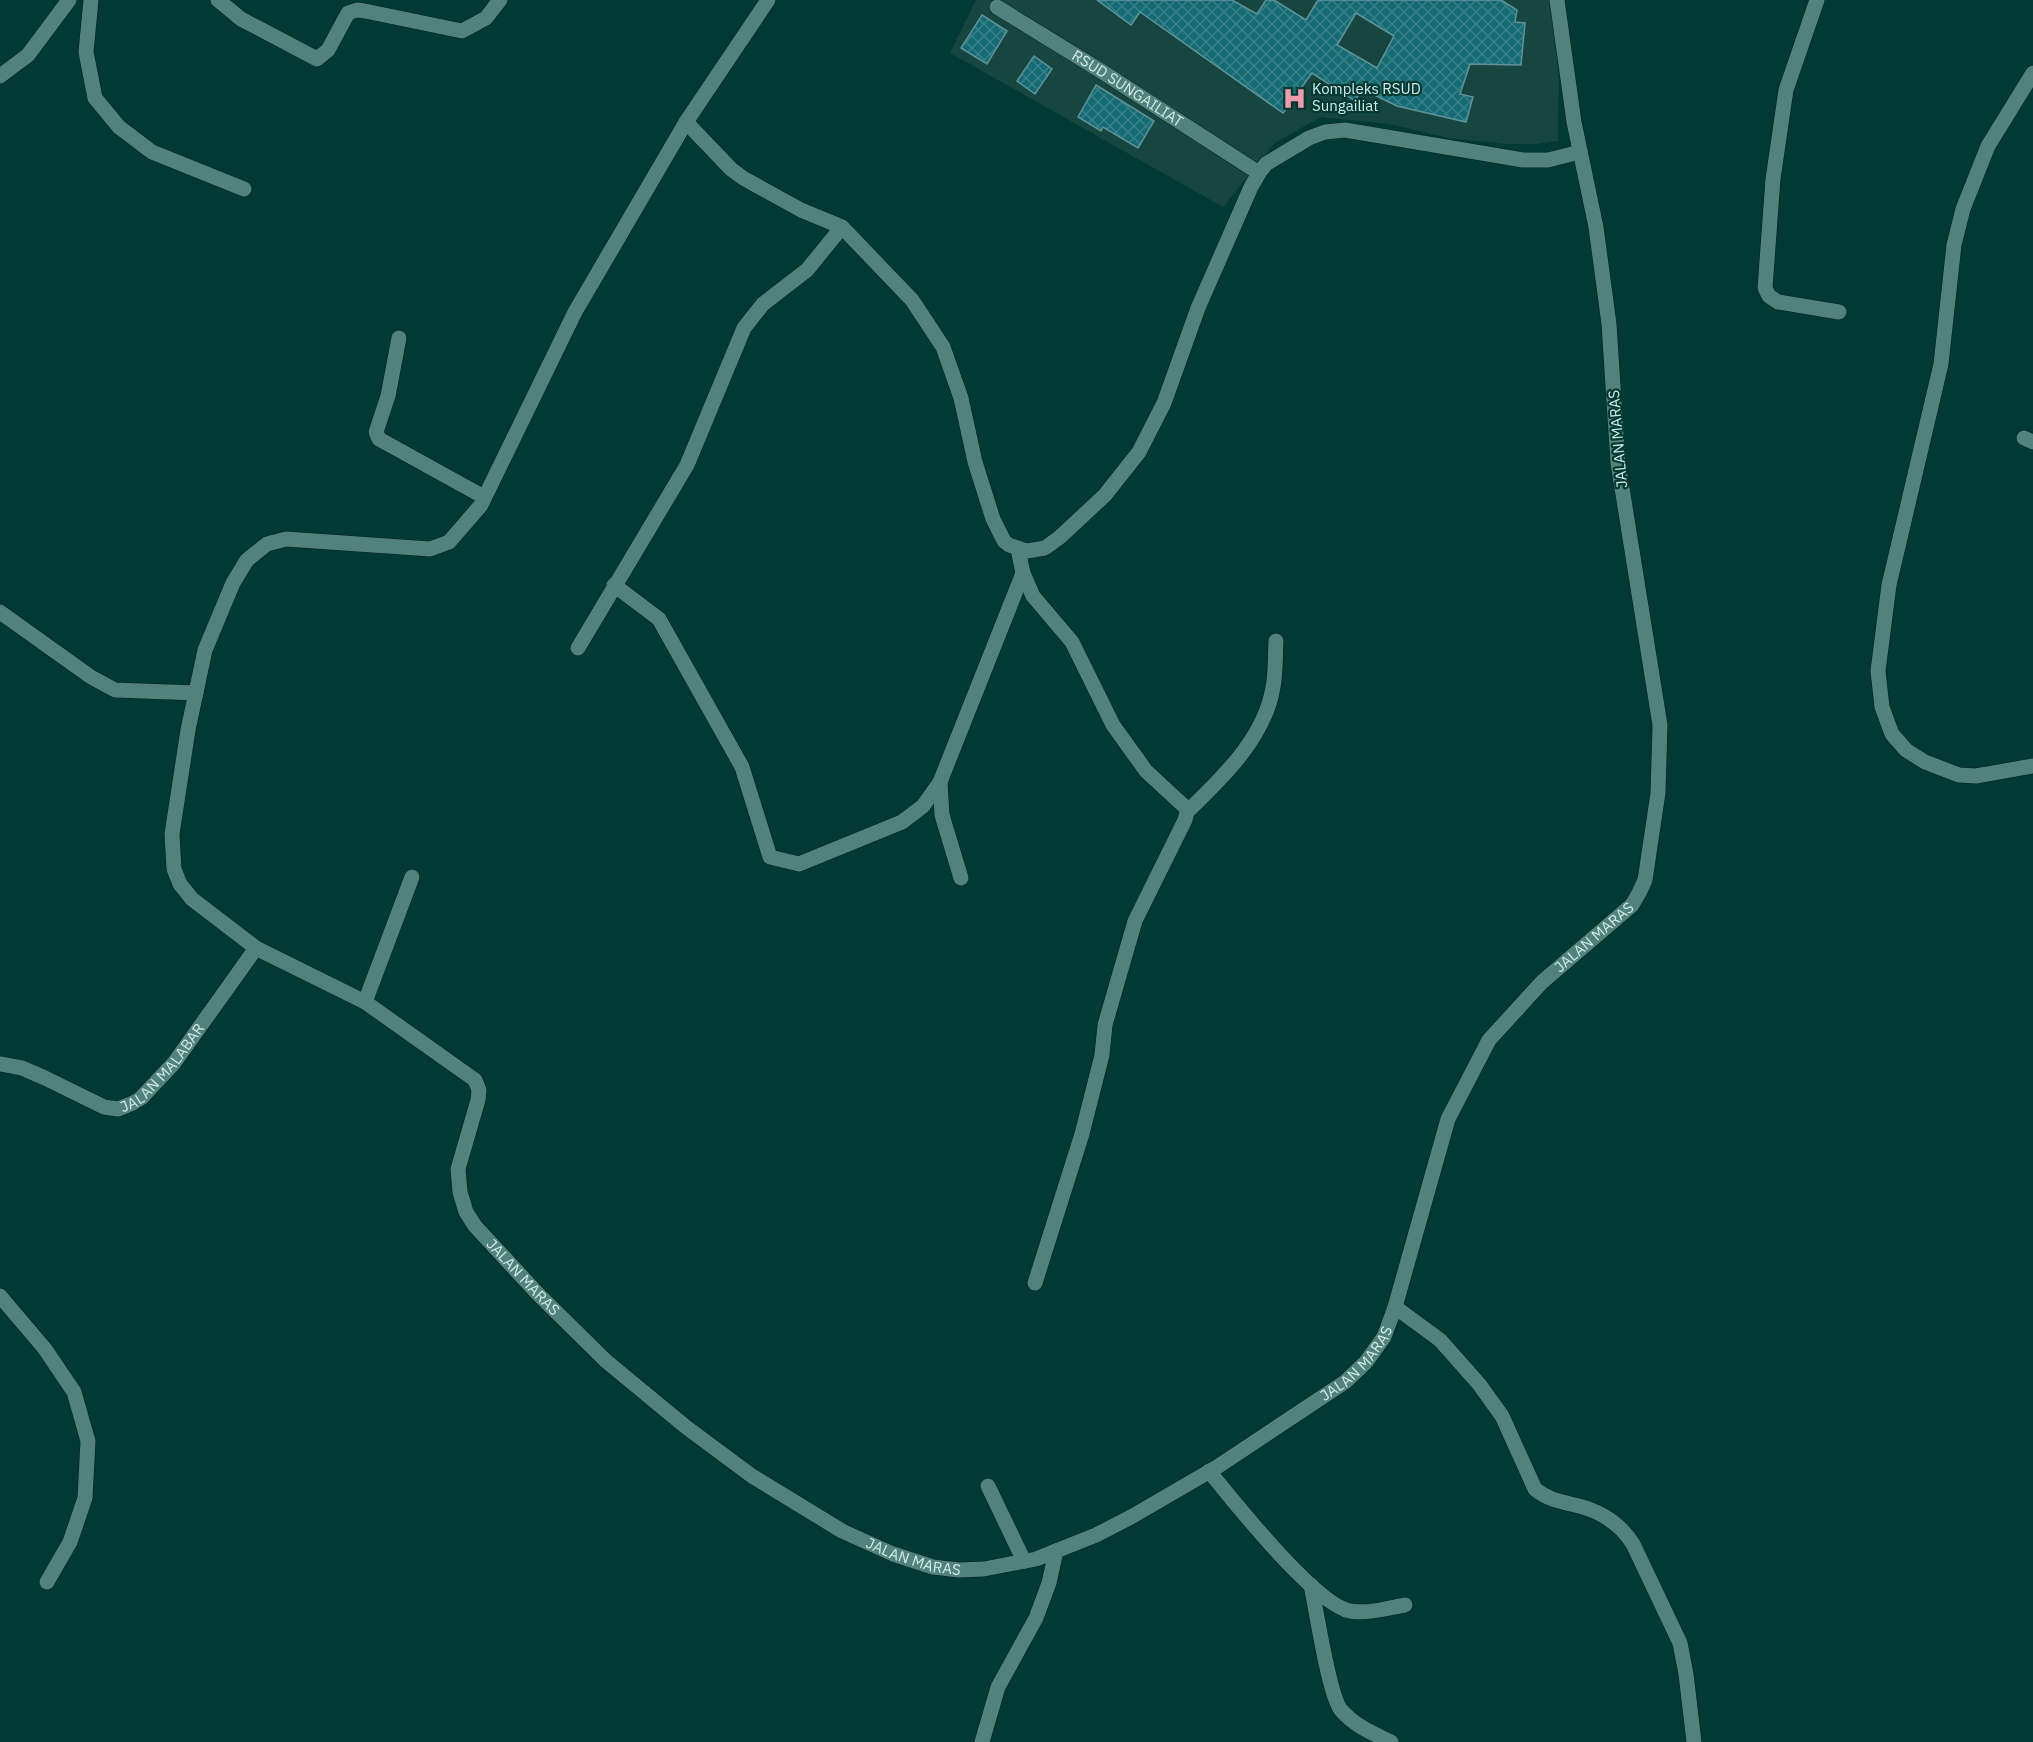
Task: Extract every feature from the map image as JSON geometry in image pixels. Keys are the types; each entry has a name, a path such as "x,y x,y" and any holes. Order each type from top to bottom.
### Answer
{"street":[{"path":"0,76 28,55 69,0"},
{"path":"91,0 86,52 95,98 118,128 152,152 244,189"},
{"path":"218,0 241,19 317,59 328,50 348,13 357,10 462,32 486,18 500,0"},
{"name":"JALAN MARAS","path":"768,0 686,122 575,312 481,505 449,542 430,549 286,539 267,544 247,560 232,583 205,650 188,730 172,834 174,868 180,884 192,899 256,948 364,1002 475,1080 479,1090 478,1101 458,1169 460,1192 466,1212 475,1226 538,1294 606,1361 686,1427 752,1476 842,1531 893,1554 933,1567 959,1570 984,1569 1024,1561 1096,1535 1209,1472 1345,1382 1366,1362 1384,1337 1395,1307 1448,1119 1489,1040 1542,982 1632,905 1645,880 1658,793 1660,725 1618,463 1609,324 1598,238 1574,122 1557,0"},
{"path":"1817,0 1786,90 1773,180 1765,288 1769,296 1779,302 1839,312"},
{"name":"RSUD SUNGAILIAT","path":"997,7 1259,173"},
{"path":"2033,73 1988,146 1963,209 1954,245 1941,364 1889,585 1878,671 1882,707 1892,734 1906,750 1925,762 1959,775 1976,776 2033,766"},
{"path":"686,122 731,169 743,178 801,210 842,227 912,300 943,346 961,398 975,462 993,519 1004,541 1013,548 1036,550 1045,548 1060,537 1105,495 1138,452 1164,403 1198,308 1251,187 1266,164 1309,138 1324,132 1346,130 1530,160 1548,160 1580,152"},
{"path":"578,648 687,465 744,328 764,304 807,270 842,227"},
{"path":"399,338 388,396 376,432 379,439 484,497"},
{"path":"1018,549 1023,573 1033,597 1072,642 1113,725 1146,771 1185,807 1187,812"},
{"path":"614,585 659,618 742,767 770,857 799,864 902,822 923,806 940,782 1023,573"},
{"path":"0,612 91,677 115,690 196,693"},
{"path":"1035,1282 1082,1134 1102,1055 1105,1025 1135,921 1187,812 1232,766 1258,731 1265,717 1274,686 1275,641"},
{"path":"940,782 942,815 961,878"},
{"path":"364,1002 412,877"},
{"name":"JALAN MALABAR","path":"0,1064 22,1068 104,1107 118,1109 133,1103 141,1098 174,1063 256,948"},
{"path":"0,1296 45,1349 74,1392 88,1441 85,1498 70,1542 47,1582"},
{"path":"1395,1307 1440,1340 1479,1384 1502,1416 1535,1489 1544,1497 1583,1507 1612,1520 1625,1531 1680,1643 1694,1742"},
{"path":"1209,1472 1255,1529 1337,1606 1361,1612 1405,1605"},
{"path":"988,1486 1024,1561"},
{"path":"982,1742 998,1687 1036,1618 1049,1583 1056,1551"},
{"path":"1311,1584 1333,1691 1339,1708 1359,1727 1391,1742"}],"shaded area":[{"name":"Kompleks RSUD Sungailiat","path":"976,0 1551,0 1559,78 1558,141 1506,144 1450,138 1389,124 1321,117 1275,143 1223,207 950,53"}],"building":[{"path":"1097,0 1232,0 1257,14 1266,0 1274,0 1306,20 1318,0 1501,0 1517,10 1515,22 1525,23 1521,65 1470,64 1460,94 1473,97 1466,122 1397,106 1362,89 1355,101 1312,73 1283,113 1140,12 1131,25","holes":["1356,13 1394,36 1377,68 1337,45"]},
{"path":"982,15 1007,31 987,64 961,48"},
{"path":"1034,56 1052,69 1035,94 1017,81"},
{"path":"1096,85 1154,121 1138,148 1103,127 1101,131 1078,117"}],"place":[{"name":"Kompleks RSUD Sungailiat","path":"1294,98"}]}
